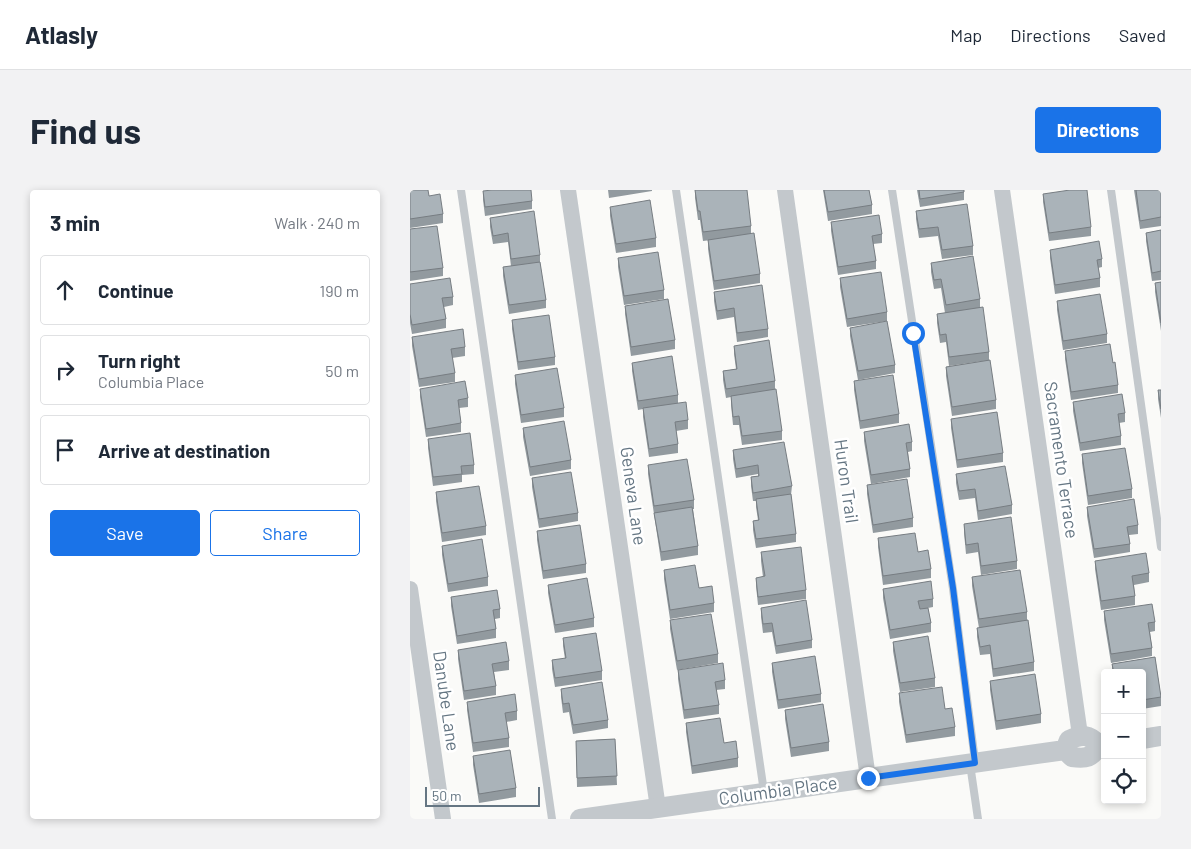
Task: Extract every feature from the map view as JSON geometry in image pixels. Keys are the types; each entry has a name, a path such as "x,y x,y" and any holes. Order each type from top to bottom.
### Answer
{"street":[{"name":"Geneva Lane","path":"568,190 658,808"},
{"name":"Huron Trail","path":"785,190 868,778"},
{"name":"Sacramento Terrace","path":"1002,190 1080,735"},
{"name":"Danube Lane","path":"410,589 443,819"},
{"name":"Columbia Place","path":"1080,735 1091,737 1101,744"},
{"path":"1065,750 1069,740 1080,735"},
{"path":"1146,738 1161,736"},
{"name":"Columbia Place","path":"590,818 1065,750 1072,758 1084,759 1094,754 1101,746"}],"lane":[{"path":"461,190 552,819"},
{"path":"676,190 764,793"},
{"path":"892,190 953,588 978,819"},
{"path":"1111,190 1161,547"}],"building":[{"path":"410,190 428,190 429,196 440,194 443,214 410,219"},
{"path":"531,190 532,201 485,207 483,191"},
{"path":"695,190 747,190 751,226 703,232"},
{"path":"824,190 869,190 872,205 828,212"},
{"path":"919,190 964,190 964,192 920,199"},
{"path":"1070,190 1087,190 1091,227 1049,233 1043,194"},
{"path":"1136,190 1161,190 1161,217 1140,221"},
{"path":"650,200 656,238 616,244 610,207"},
{"path":"967,204 973,246 942,250 938,227 919,229 916,211"},
{"path":"534,211 540,255 511,259 508,233 493,236 490,218"},
{"path":"879,215 882,234 872,236 876,261 838,267 831,222"},
{"path":"437,226 443,268 410,272 410,229"},
{"path":"1161,230 1161,271 1152,273 1146,233"},
{"path":"754,233 760,274 714,281 708,240"},
{"path":"1099,241 1102,259 1097,260 1100,278 1055,285 1050,250"},
{"path":"658,252 664,290 624,296 618,258"},
{"path":"973,256 980,299 946,305 941,279 934,280 931,263"},
{"path":"540,262 546,300 509,305 503,267"},
{"path":"881,272 887,312 847,319 840,278"},
{"path":"450,278 453,297 442,298 446,319 412,325 410,284"},
{"path":"1161,282 1161,323 1155,283"},
{"path":"762,285 768,329 737,333 734,308 717,311 714,292"},
{"path":"1100,294 1107,334 1063,341 1057,301"},
{"path":"668,299 675,340 631,347 625,306"},
{"path":"983,307 989,352 949,357 946,334 940,335 937,314"},
{"path":"549,315 555,357 518,362 512,320"},
{"path":"887,321 895,365 858,371 850,328"},
{"path":"463,329 465,347 451,349 455,373 419,379 412,337"},
{"path":"769,340 775,381 726,389 723,371 737,369 734,346"},
{"path":"1110,344 1118,385 1071,392 1065,351"},
{"path":"672,356 678,395 638,401 632,363"},
{"path":"990,360 996,400 952,407 946,367"},
{"path":"557,368 564,408 521,415 515,375"},
{"path":"893,375 899,414 860,421 854,381"},
{"path":"465,381 468,398 458,400 461,423 426,429 420,389"},
{"path":"776,389 782,431 742,436 739,416 733,417 731,396"},
{"path":"1158,390 1161,390 1161,409"},
{"path":"1122,394 1125,413 1118,414 1121,436 1080,443 1073,402"},
{"path":"686,402 688,420 675,422 678,444 649,449 643,408"},
{"path":"997,412 1003,453 957,460 951,419"},
{"path":"564,421 571,460 530,467 523,428"},
{"path":"909,424 912,442 906,443 910,469 871,475 864,432"},
{"path":"470,433 474,465 461,466 462,474 433,477 428,439"},
{"path":"784,442 792,486 753,493 751,477 759,476 758,465 736,469 733,450"},
{"path":"1125,448 1132,489 1088,496 1082,454"},
{"path":"687,459 694,500 654,506 648,465"},
{"path":"1005,466 1012,505 978,511 975,489 959,491 956,474"},
{"path":"571,472 578,513 539,519 532,478"},
{"path":"907,479 913,518 873,525 867,485"},
{"path":"479,486 486,526 442,533 436,492"},
{"path":"791,494 796,534 756,539 753,521 759,520 756,499"},
{"path":"1134,499 1138,525 1127,527 1130,544 1094,549 1087,507"},
{"path":"692,507 698,546 661,552 654,513"},
{"path":"1011,517 1017,561 981,566 978,543 966,545 964,524"},
{"path":"580,525 586,564 543,571 537,531"},
{"path":"915,533 918,552 928,550 931,569 883,576 878,538"},
{"path":"482,539 488,577 448,584 442,546"},
{"path":"801,547 806,590 758,597 756,578 765,576 761,552"},
{"path":"1146,553 1149,573 1132,576 1135,596 1101,601 1095,561"},
{"path":"695,565 699,588 712,586 714,603 670,610 664,570"},
{"path":"1020,570 1027,612 979,619 972,577"},
{"path":"587,578 594,618 555,625 548,585"},
{"path":"931,581 933,599 918,601 920,609 928,608 931,623 890,630 883,589"},
{"path":"497,590 500,609 493,610 496,629 457,636 451,597"},
{"path":"806,600 812,640 776,646 772,623 763,624 761,608"},
{"path":"1152,604 1155,622 1148,623 1152,648 1111,654 1104,611"},
{"path":"711,614 718,654 677,661 670,620"},
{"path":"1028,620 1034,662 993,669 990,645 980,647 977,628"},
{"path":"596,633 602,671 555,678 552,660 566,658 563,638"},
{"path":"928,636 935,678 900,683 893,642"},
{"path":"506,642 509,661 492,664 496,686 464,691 458,650"},
{"path":"815,656 821,694 778,700 772,663"},
{"path":"1155,657 1161,697 1146,699 1146,669 1113,669 1112,664"},
{"path":"723,663 725,680 715,682 719,705 684,710 678,670"},
{"path":"1035,674 1041,714 996,721 990,681"},
{"path":"602,682 608,720 573,725 569,703 563,704 561,689"},
{"path":"942,687 945,709 952,708 955,727 906,735 899,693"},
{"path":"515,694 517,711 505,713 509,738 473,743 467,702"},
{"path":"823,704 829,742 791,748 785,710"},
{"path":"720,718 724,743 736,741 738,758 692,766 686,723"},
{"path":"615,739 617,776 577,778 576,741"},
{"path":"510,750 516,788 479,794 473,756"}],"route":[{"path":"868,778 975,763 953,588 913,333"}]}
